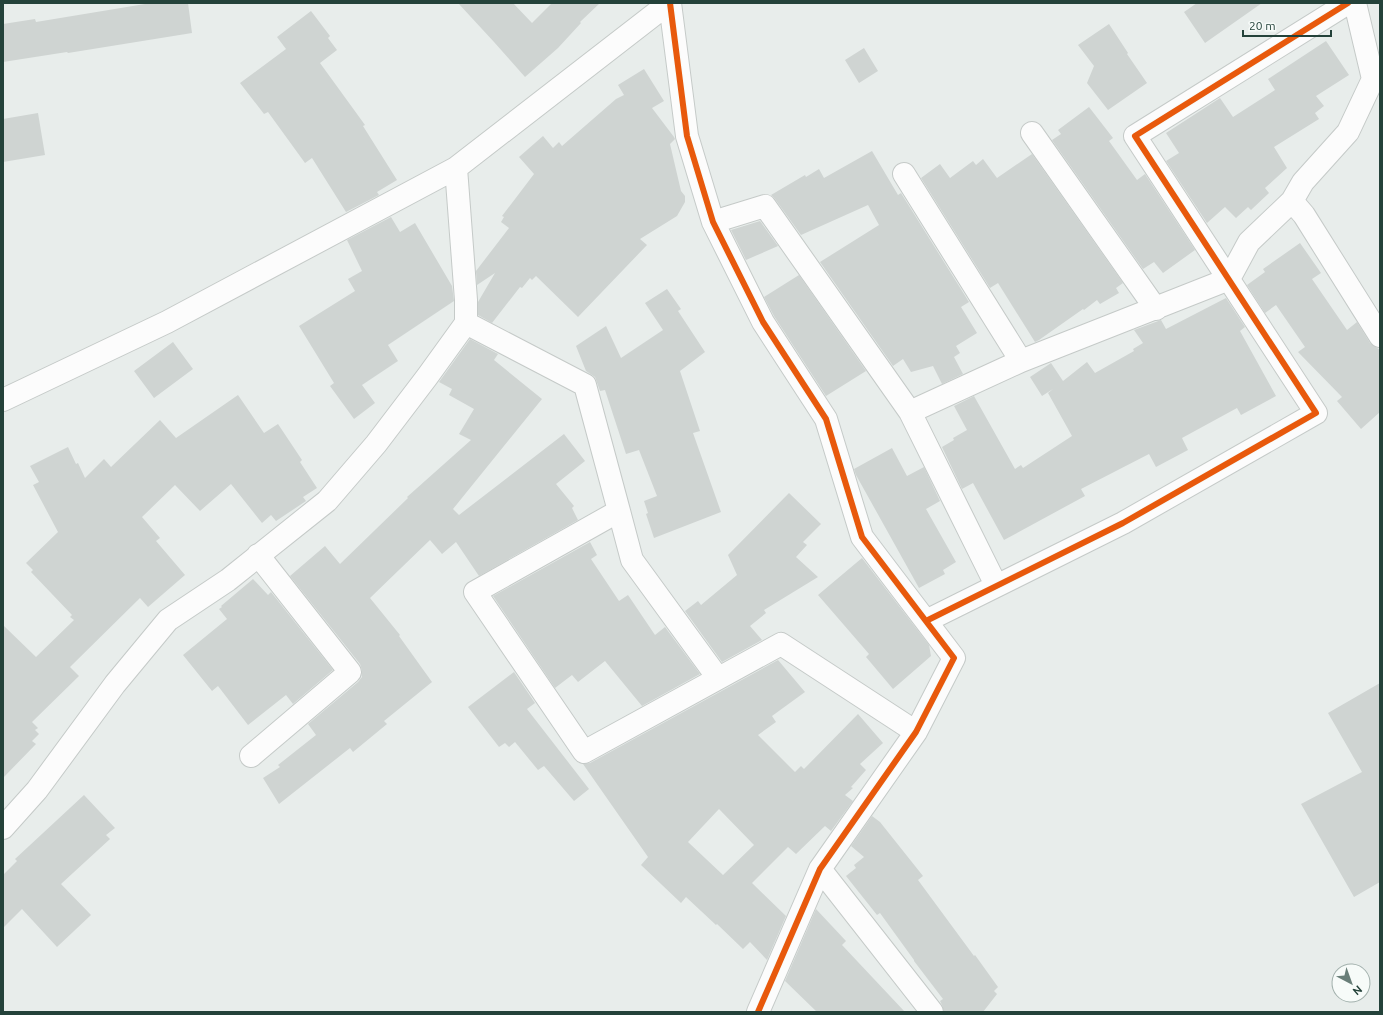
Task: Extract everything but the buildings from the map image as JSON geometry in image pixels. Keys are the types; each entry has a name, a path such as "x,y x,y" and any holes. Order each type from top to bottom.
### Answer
{"street":[{"path":"3,400 167,322 456,168 669,3"},
{"path":"669,3 687,136 712,222 763,322 826,420 862,537 954,658 916,732 820,869 758,1012"},
{"path":"926,621 1123,523 1316,412 1135,136 1348,3"},
{"path":"910,412 1021,361 1229,279 1249,242 1292,200 1303,182 1348,132 1373,79 1355,3"},
{"path":"1032,133 1156,309"},
{"path":"3,828 37,790 115,684 168,620 228,580 326,501 376,444 466,323 466,300 456,168"},
{"path":"904,174 1021,361"},
{"path":"1292,200 1304,215 1380,336"},
{"path":"712,222 765,206 910,412 996,585"},
{"path":"466,323 585,385 632,560 718,678"},
{"path":"619,511 474,592 584,752 781,644 916,732"},
{"path":"251,756 350,672 258,555"},
{"path":"820,869 932,1012"}],"cycle path":[{"path":"670,3 687,136 713,222 763,322 826,419 862,537 954,658 916,732 820,869 758,1012"},
{"path":"926,621 1123,523 1316,413 1135,136 1348,3"}]}
